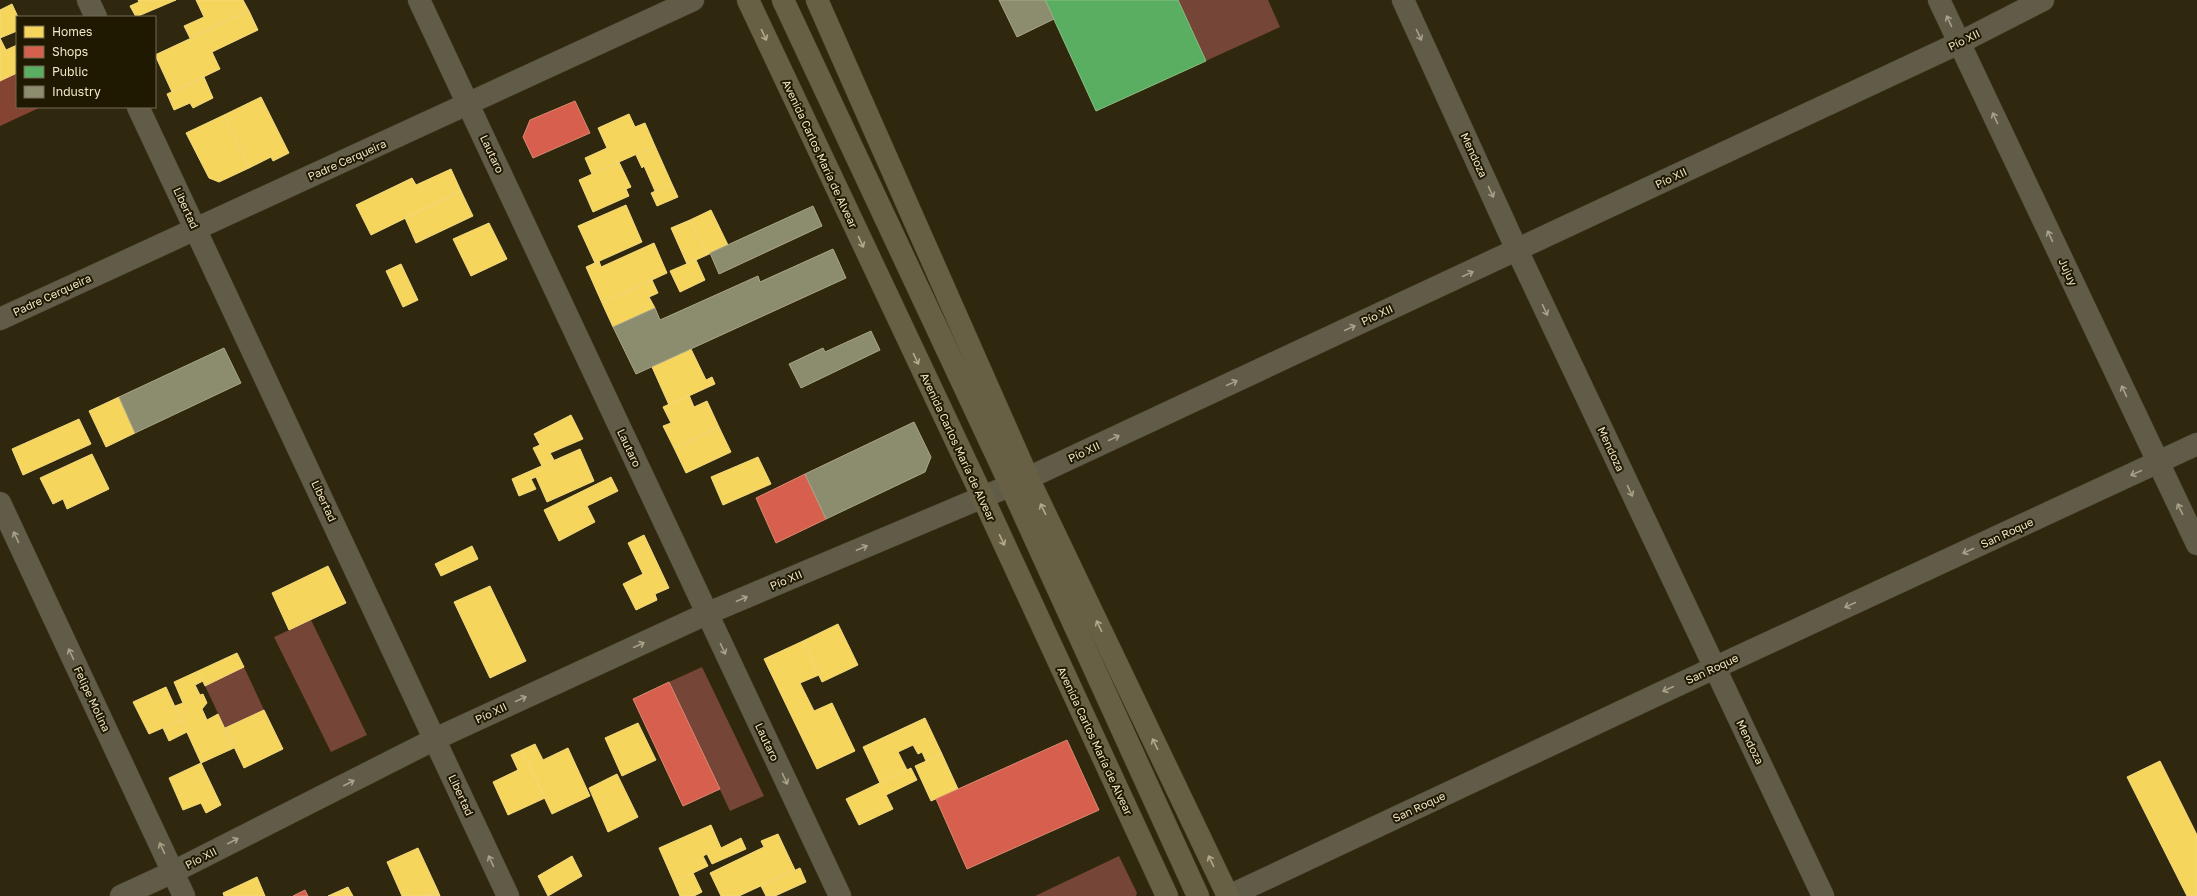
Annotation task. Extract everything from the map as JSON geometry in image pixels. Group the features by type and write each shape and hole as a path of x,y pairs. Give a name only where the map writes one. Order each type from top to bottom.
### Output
{"main road":[{"name":"Avenida Carlos María de Alvear","path":"748,0 983,498 1167,896"},
{"path":"783,0 1019,481 1229,896"},
{"path":"817,0 1019,481 1198,896"}],"street":[{"path":"88,0 96,16"},
{"name":"Lautaro","path":"419,0 469,104 706,614 840,896"},
{"name":"Padre Cerqueira","path":"0,319 693,0"},
{"name":"Mendoza","path":"1403,0 1517,250 1823,896"},
{"name":"Jujuy","path":"1939,0 2197,544"},
{"name":"Pío XII","path":"120,896 173,872 435,739 706,614 983,498 1959,43 2043,0"},
{"name":"Libertad","path":"138,108 508,896"},
{"name":"San Roque","path":"1229,896 1714,668 2197,444"},
{"name":"Felipe Molina","path":"0,503 184,896"}],"shaded area":[{"path":"1045,0 1268,0 1280,27 1096,111"},
{"path":"16,73 16,108 39,108 0,126 0,81"},
{"path":"311,620 367,735 331,752 274,637"},
{"path":"244,667 264,710 225,728 205,686"},
{"path":"702,667 764,796 730,811 669,682"},
{"path":"1119,856 1137,893 1136,896 1035,896"}],"building: Homes":[{"path":"138,0 176,0 135,16 130,6 139,2"},
{"path":"196,0 243,0 249,11 190,38 184,26 204,17"},
{"path":"12,4 18,16 16,16 16,31 0,38 0,10"},
{"path":"249,11 258,30 212,52 220,69 172,92 156,55"},
{"path":"0,38 6,50 16,45 16,73 0,81"},
{"path":"204,77 213,98 193,108 190,103 174,110 167,94"},
{"path":"261,97 289,153 273,161 271,157 249,168 224,115"},
{"path":"629,114 635,127 645,123 655,146 592,174 585,158 607,148 598,128"},
{"path":"224,115 249,168 219,182 209,178 186,133"},
{"path":"655,146 672,184 655,191 644,166 642,168 636,155"},
{"path":"619,162 631,187 626,189 629,196 593,212 579,180"},
{"path":"451,169 461,191 371,235 356,205 412,178 416,185"},
{"path":"672,184 678,197 657,206 651,193"},
{"path":"461,191 473,216 416,243 405,218"},
{"path":"626,205 642,242 595,263 578,226"},
{"path":"711,210 728,245 707,255 690,220"},
{"path":"690,220 707,255 687,264 671,228"},
{"path":"489,223 507,259 471,276 453,239"},
{"path":"654,243 667,273 602,303 586,267 599,261 601,267"},
{"path":"696,260 705,280 680,292 670,271"},
{"path":"401,264 418,300 403,307 386,271"},
{"path":"652,280 658,293 649,297 655,308 613,327 602,303"},
{"path":"691,349 706,380 712,377 715,384 669,405 652,367"},
{"path":"689,395 694,407 707,401 719,427 674,448 663,426 671,423 663,407"},
{"path":"119,397 135,433 106,447 89,411"},
{"path":"571,415 583,439 550,453 554,460 542,466 533,448 540,445 534,434"},
{"path":"79,419 91,444 23,475 12,449"},
{"path":"719,427 731,452 686,473 674,448"},
{"path":"580,449 594,481 547,502 536,477 531,479 536,489 519,496 512,479"},
{"path":"92,454 109,489 67,509 63,499 53,504 40,478"},
{"path":"758,457 771,484 723,505 711,477"},
{"path":"611,477 618,491 587,506 595,522 559,541 544,510"},
{"path":"644,535 669,588 655,594 657,600 636,610 623,584 643,574 628,543"},
{"path":"472,546 478,559 441,576 435,564"},
{"path":"328,566 346,603 289,630 272,593"},
{"path":"490,586 526,661 490,678 454,602"},
{"path":"838,624 858,665 822,682 803,641"},
{"path":"803,641 819,675 800,683 814,711 832,703 855,751 817,769 764,659"},
{"path":"237,653 244,667 205,686 198,671"},
{"path":"198,671 203,681 195,685 200,695 203,694 207,703 202,709 207,720 218,714 234,748 201,763 175,706 183,703 174,682"},
{"path":"166,687 181,720 149,734 133,702"},
{"path":"264,710 283,749 244,768 225,728"},
{"path":"925,718 942,754 926,761 922,752 918,754 913,745 898,752 907,770 880,783 863,747"},
{"path":"181,720 187,732 169,741 163,728"},
{"path":"638,723 656,760 622,776 605,738"},
{"path":"535,744 543,760 568,748 590,796 552,814 522,750"},
{"path":"522,750 545,798 508,815 493,782 518,770 511,755"},
{"path":"942,754 958,789 931,801 915,766"},
{"path":"2160,761 2197,835 2197,896 2187,896 2127,777"},
{"path":"201,763 221,805 206,813 201,803 183,810 169,778"},
{"path":"911,768 917,780 886,795 893,809 859,825 846,799"},
{"path":"617,774 638,817 608,832 589,788"},
{"path":"711,825 721,848 741,838 746,849 712,864 707,854 703,856 708,866 674,882 659,848"},
{"path":"778,834 795,870 739,896 721,896 710,873 764,847 761,841"},
{"path":"418,848 438,891 427,896 402,896 387,862"},
{"path":"572,856 582,876 548,896 538,876"},
{"path":"800,868 806,882 775,896 766,896 761,886"},
{"path":"693,873 702,892 694,896 680,896 674,882"},
{"path":"257,877 265,896 224,896 223,893"},
{"path":"348,887 353,896 328,896"},
{"path":"438,891 440,896 427,896"}],"building: Shops":[{"path":"575,101 590,133 533,158 523,137 530,120"},
{"path":"805,474 826,519 776,543 756,498"},
{"path":"669,682 720,789 683,806 633,699"},
{"path":"1067,740 1099,810 967,869 936,799"},
{"path":"305,890 308,896 293,896"}],"building: Public":[{"path":"1045,0 1178,0 1206,61 1096,111"}],"building: Industry":[{"path":"999,0 1045,0 1054,19 1017,37"},
{"path":"813,206 822,226 719,274 710,253"},
{"path":"833,249 846,278 636,374 613,327 655,308 660,320 758,276 760,282"},
{"path":"871,331 880,350 801,388 789,364 823,348 825,352"},
{"path":"224,348 241,383 135,433 119,397"},
{"path":"914,422 931,457 925,472 826,519 805,474"}]}
